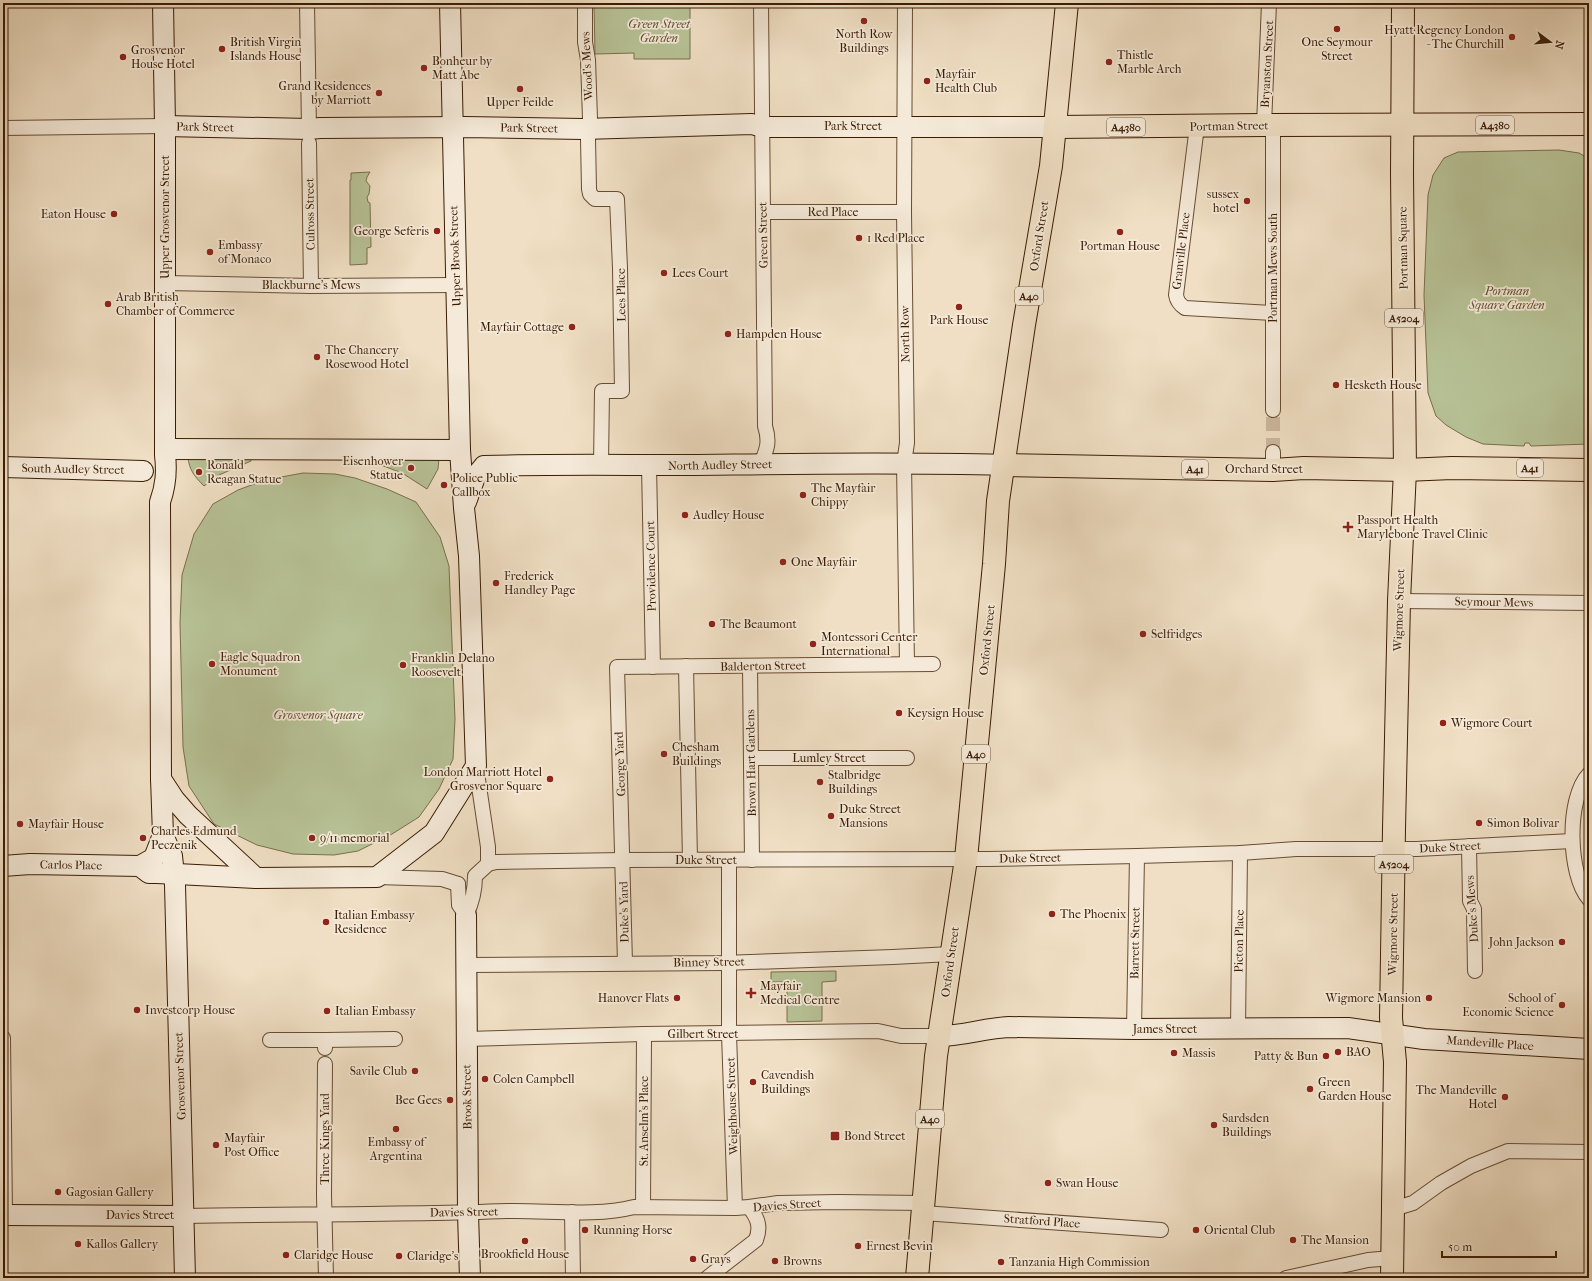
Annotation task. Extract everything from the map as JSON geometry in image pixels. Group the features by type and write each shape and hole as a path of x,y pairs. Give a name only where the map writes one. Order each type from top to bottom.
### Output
{"main road":[{"name":"Oxford Street","path":"917,1278 931,1103 939,1036 966,859 994,564 998,501 1024,325 1051,166 1067,3"},
{"name":"A5204","path":"1402,125 1403,3"},
{"name":"A4380","path":"1402,125 1589,124"},
{"name":"Portman Street","path":"1055,127 1402,125"},
{"name":"Portman Square","path":"1402,125 1405,470"},
{"name":"Orchard Street","path":"1003,465 1273,461 1304,468 1405,470"},
{"name":"A41","path":"1405,470 1441,468 1589,470"},
{"name":"Wigmore Street","path":"1392,1268 1395,1062 1392,1034 1394,849 1399,601 1405,470"}],"street":[{"name":"Upper Grosvenor Street","path":"163,3 166,458"},
{"name":"Culross Street","path":"307,3 311,286"},
{"name":"Upper Brook Street","path":"450,3 460,450 464,508"},
{"name":"Wood's Mews","path":"585,3 585,42 588,60 590,129"},
{"name":"Green Street","path":"760,464 768,449 768,435 765,426 761,3"},
{"name":"North Row","path":"905,3 904,212 906,443 904,463 907,664"},
{"name":"Bryanston Street","path":"1268,125 1269,3"},
{"name":"Park Street","path":"3,128 165,126 309,136 320,128 452,127 590,129 752,124 762,127 1055,127"},
{"name":"Portman Mews South","path":"1268,125 1273,313 1273,410"},
{"name":"Granville Place","path":"1197,126 1176,294 1177,300 1186,308 1273,313"},
{"name":"Lees Place","path":"590,129 588,140 589,190 590,194 595,199 617,199 620,268 622,391 602,391 602,465"},
{"name":"Red Place","path":"763,212 904,212"},
{"name":"Blackburne's Mews","path":"165,283 311,286 456,285"},
{"path":"160,502 151,483 143,471 166,458 460,450"},
{"path":"166,458 166,488 160,502 161,778 163,835 172,856 174,874 256,878 442,879 458,884 468,877 476,876 488,864 488,847 476,766 469,556 464,508"},
{"name":"North Audley Street","path":"464,508 475,477 484,466 545,464 649,465 904,463 1003,465"},
{"name":"Providence Court","path":"649,465 653,667"},
{"name":"South Audley Street","path":"3,467 143,471"},
{"name":"Seymour Mews","path":"1399,601 1589,603"},
{"name":"Balderton Street","path":"617,667 934,664"},
{"path":"686,666 690,860"},
{"name":"Brown Hart Gardens","path":"750,666 752,860"},
{"name":"George Yard","path":"617,667 623,860"},
{"name":"Lumley Street","path":"751,758 907,758"},
{"path":"377,878 434,833 476,766"},
{"path":"1589,774 1579,794 1574,812 1572,841 1577,875 1583,892 1589,899"},
{"path":"161,778 174,799 188,815 256,878"},
{"path":"140,866 154,858 163,835"},
{"name":"Duke Street","path":"488,864 502,862 623,860 966,859 1137,856 1240,853 1296,849 1394,849 1572,841"},
{"name":"Duke's Mews","path":"1469,846 1470,901 1474,909 1475,971"},
{"name":"Picton Place","path":"1238,1029 1240,853"},
{"name":"Barrett Street","path":"1134,1029 1131,953 1137,856"},
{"name":"Duke's Yard","path":"623,860 625,963"},
{"name":"Weighhouse Street","path":"729,860 729,1034 735,1208"},
{"name":"Carlos Place","path":"3,866 30,864 140,866 149,873 174,874"},
{"name":"Grosvenor Street","path":"174,874 185,1278"},
{"name":"Brook Street","path":"470,1278 468,1213 466,915 471,905 476,876"},
{"name":"Brook Street","path":"458,884 459,905 466,915"},
{"name":"Binney Street","path":"466,965 729,962 951,954"},
{"name":"James Street","path":"939,1036 957,1036 992,1028 1009,1027 1134,1029 1348,1028 1392,1034"},
{"name":"Gilbert Street","path":"467,1039 644,1034 878,1032 901,1036 939,1036"},
{"name":"St. Anselm's Place","path":"643,1207 644,1034"},
{"name":"Mandeville Place","path":"1392,1034 1424,1039 1589,1050"},
{"path":"3,1038 4,1215"},
{"path":"270,1040 325,1044 395,1039"},
{"name":"Three Kings Yard","path":"325,1064 324,1213 326,1278"},
{"path":"1393,1210 1413,1204 1441,1183 1490,1158 1508,1151 1589,1152"},
{"name":"Davies Street","path":"4,1215 184,1216 324,1213 468,1213 508,1211 572,1212 621,1210 634,1207 735,1208 786,1202 923,1208"},
{"path":"707,1278 756,1240 760,1231 758,1222 749,1207"},
{"name":"Stratford Place","path":"923,1208 1160,1230"},
{"path":"572,1212 573,1278"},
{"path":"1286,1278 1368,1260 1392,1268"}],"green space":[{"name":"Green Street Garden","path":"594,3 690,3 690,59 634,59 634,53 595,54"},
{"name":"Portman Square Garden","path":"1559,150 1579,153 1589,159 1589,444 1531,446 1529,443 1525,443 1524,446 1483,444 1466,437 1446,425 1436,416 1428,393 1424,295 1428,195 1433,175 1444,158 1458,152"},
{"path":"370,172 366,181 370,186 367,197 368,202 370,203 371,247 367,248 367,264 350,265 351,173"},
{"path":"188,457 251,457 251,461 219,475 204,486 193,473"},
{"path":"372,457 439,458 438,469 427,489 402,473 373,462"},
{"name":"Grosvenor Square","path":"303,473 335,474 355,478 387,489 416,502 440,537 449,566 455,719 453,759 439,789 419,817 392,834 358,851 334,855 293,854 257,845 214,824 189,786 183,747 180,623 182,575 194,534 213,504 238,490 265,480"},
{"path":"836,971 836,981 822,982 822,1021 787,1022 787,982 771,982 771,972"}],"tunnel":[{"path":"1273,410 1273,452"}],"place":[{"name":"North Row Buildings","path":"864,21"},
{"name":"One Seymour Street","path":"1337,29"},
{"name":"Hyatt Regency London - The Churchill","path":"1512,37"},
{"name":"British Virgin Islands House","path":"222,49"},
{"name":"Grosvenor House Hotel","path":"123,57"},
{"name":"Thistle Marble Arch","path":"1109,62"},
{"name":"Bonheur by Matt Abe","path":"424,68"},
{"name":"Mayfair Health Club","path":"927,81"},
{"name":"Upper Feilde","path":"520,89"},
{"name":"Grand Residences by Marriott","path":"379,93"},
{"name":"sussex hotel","path":"1247,201"},
{"name":"Eaton House","path":"114,214"},
{"name":"George Seferis","path":"437,231"},
{"name":"Portman House","path":"1120,232"},
{"name":"1 Red Place","path":"859,238"},
{"name":"Embassy of Monaco","path":"210,252"},
{"name":"Lees Court","path":"664,273"},
{"name":"Arab British Chamber of Commerce","path":"108,304"},
{"name":"Park House","path":"959,307"},
{"name":"Mayfair Cottage","path":"572,327"},
{"name":"Hampden House","path":"728,334"},
{"name":"The Chancery Rosewood Hotel","path":"317,357"},
{"name":"Hesketh House","path":"1336,385"},
{"name":"Eisenhower Statue","path":"411,468"},
{"name":"Ronald Reagan Statue","path":"199,472"},
{"name":"Police Public Callbox","path":"444,485"},
{"name":"The Mayfair Chippy","path":"803,495"},
{"name":"Audley House","path":"685,515"},
{"name":"Passport Health Marylebone Travel Clinic","path":"1348,527"},
{"name":"One Mayfair","path":"783,562"},
{"name":"Frederick Handley Page","path":"496,583"},
{"name":"The Beaumont","path":"712,624"},
{"name":"Selfridges","path":"1143,634"},
{"name":"Montessori Center International","path":"813,644"},
{"name":"Eagle Squadron Monument","path":"212,664"},
{"name":"Franklin Delano Roosevelt","path":"403,665"},
{"name":"Keysign House","path":"899,713"},
{"name":"Wigmore Court","path":"1443,723"},
{"name":"Chesham Buildings","path":"664,754"},
{"name":"London Marriott Hotel Grosvenor Square","path":"550,779"},
{"name":"Stalbridge Buildings","path":"820,782"},
{"name":"Duke Street Mansions","path":"831,816"},
{"name":"Simon Bolivar","path":"1479,823"},
{"name":"Mayfair House","path":"20,824"},
{"name":"Charles Edmund Peczenik","path":"143,838"},
{"name":"9/11 memorial","path":"312,838"},
{"name":"The Phoenix","path":"1052,914"},
{"name":"Italian Embassy Residence","path":"326,922"},
{"name":"John Jackson","path":"1562,942"},
{"name":"Mayfair Medical Centre","path":"751,993"},
{"name":"Hanover Flats","path":"677,998"},
{"name":"Wigmore Mansion","path":"1429,998"},
{"name":"School of Economic Science","path":"1562,1005"},
{"name":"Investcorp House","path":"137,1010"},
{"name":"Italian Embassy","path":"327,1011"},
{"name":"BAO","path":"1338,1052"},
{"name":"Massis","path":"1174,1053"},
{"name":"Patty & Bun","path":"1326,1056"},
{"name":"Savile Club","path":"415,1071"},
{"name":"Colen Campbell","path":"485,1079"},
{"name":"Cavendish Buildings","path":"753,1082"},
{"name":"Green Garden House","path":"1310,1089"},
{"name":"The Mandeville Hotel","path":"1505,1097"},
{"name":"Bee Gees","path":"450,1100"},
{"name":"Sardsden Buildings","path":"1214,1125"},
{"name":"Embassy of Argentina","path":"396,1129"},
{"name":"Bond Street","path":"835,1136"},
{"name":"Mayfair Post Office","path":"216,1145"},
{"name":"Swan House","path":"1048,1183"},
{"name":"Gagosian Gallery","path":"58,1192"},
{"name":"Running Horse","path":"585,1230"},
{"name":"Oriental Club","path":"1196,1230"},
{"name":"The Mansion","path":"1293,1240"},
{"name":"Brookfield House","path":"525,1241"},
{"name":"Kallos Gallery","path":"78,1244"},
{"name":"Ernest Bevin","path":"858,1246"},
{"name":"Claridge House","path":"286,1255"},
{"name":"Claridge's","path":"399,1256"},
{"name":"Grays","path":"693,1259"},
{"name":"Browns","path":"775,1261"},
{"name":"Tanzania High Commission","path":"1001,1262"}]}
